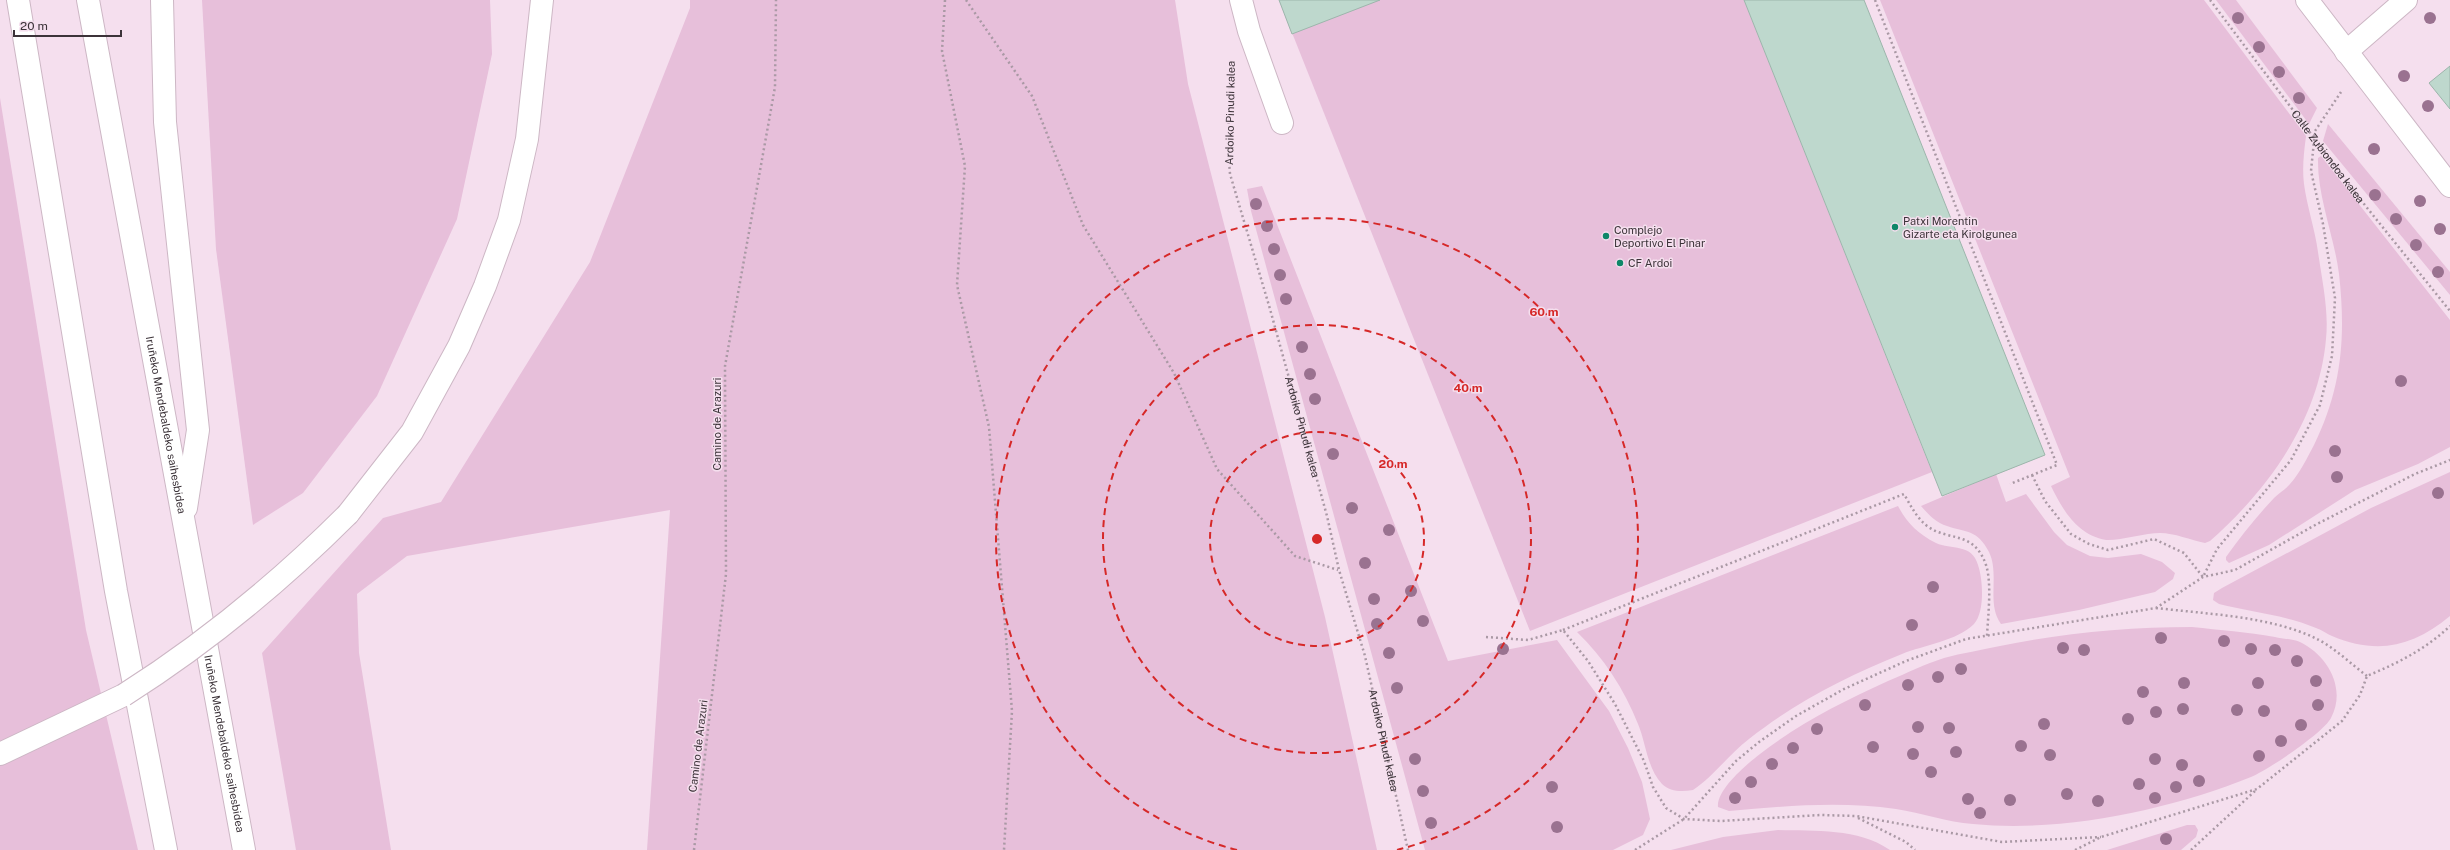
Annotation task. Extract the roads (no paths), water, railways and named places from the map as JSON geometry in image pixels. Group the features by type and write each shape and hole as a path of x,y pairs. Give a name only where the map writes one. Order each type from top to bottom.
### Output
{"main road":[{"path":"18,0 116,591 166,850"},
{"name":"Iruñeko Mendebaldeko saihesbidea","path":"88,0 244,850"},
{"path":"162,0 165,122 198,430 184,525"},
{"path":"1240,0 1249,31 1282,123"},
{"path":"2307,0 2450,186"},
{"path":"2346,52 2406,0"},
{"path":"0,754 124,695 175,663 239,615 303,560 348,514 412,432 459,346 485,286 509,220 527,139 540,5"}],"place":[{"name":"Patxi Morentin Gizarte eta Kirolgunea","path":"1895,227"},
{"name":"Complejo Deportivo El Pinar","path":"1606,236"},
{"name":"CF Ardoi","path":"1620,263"}]}
